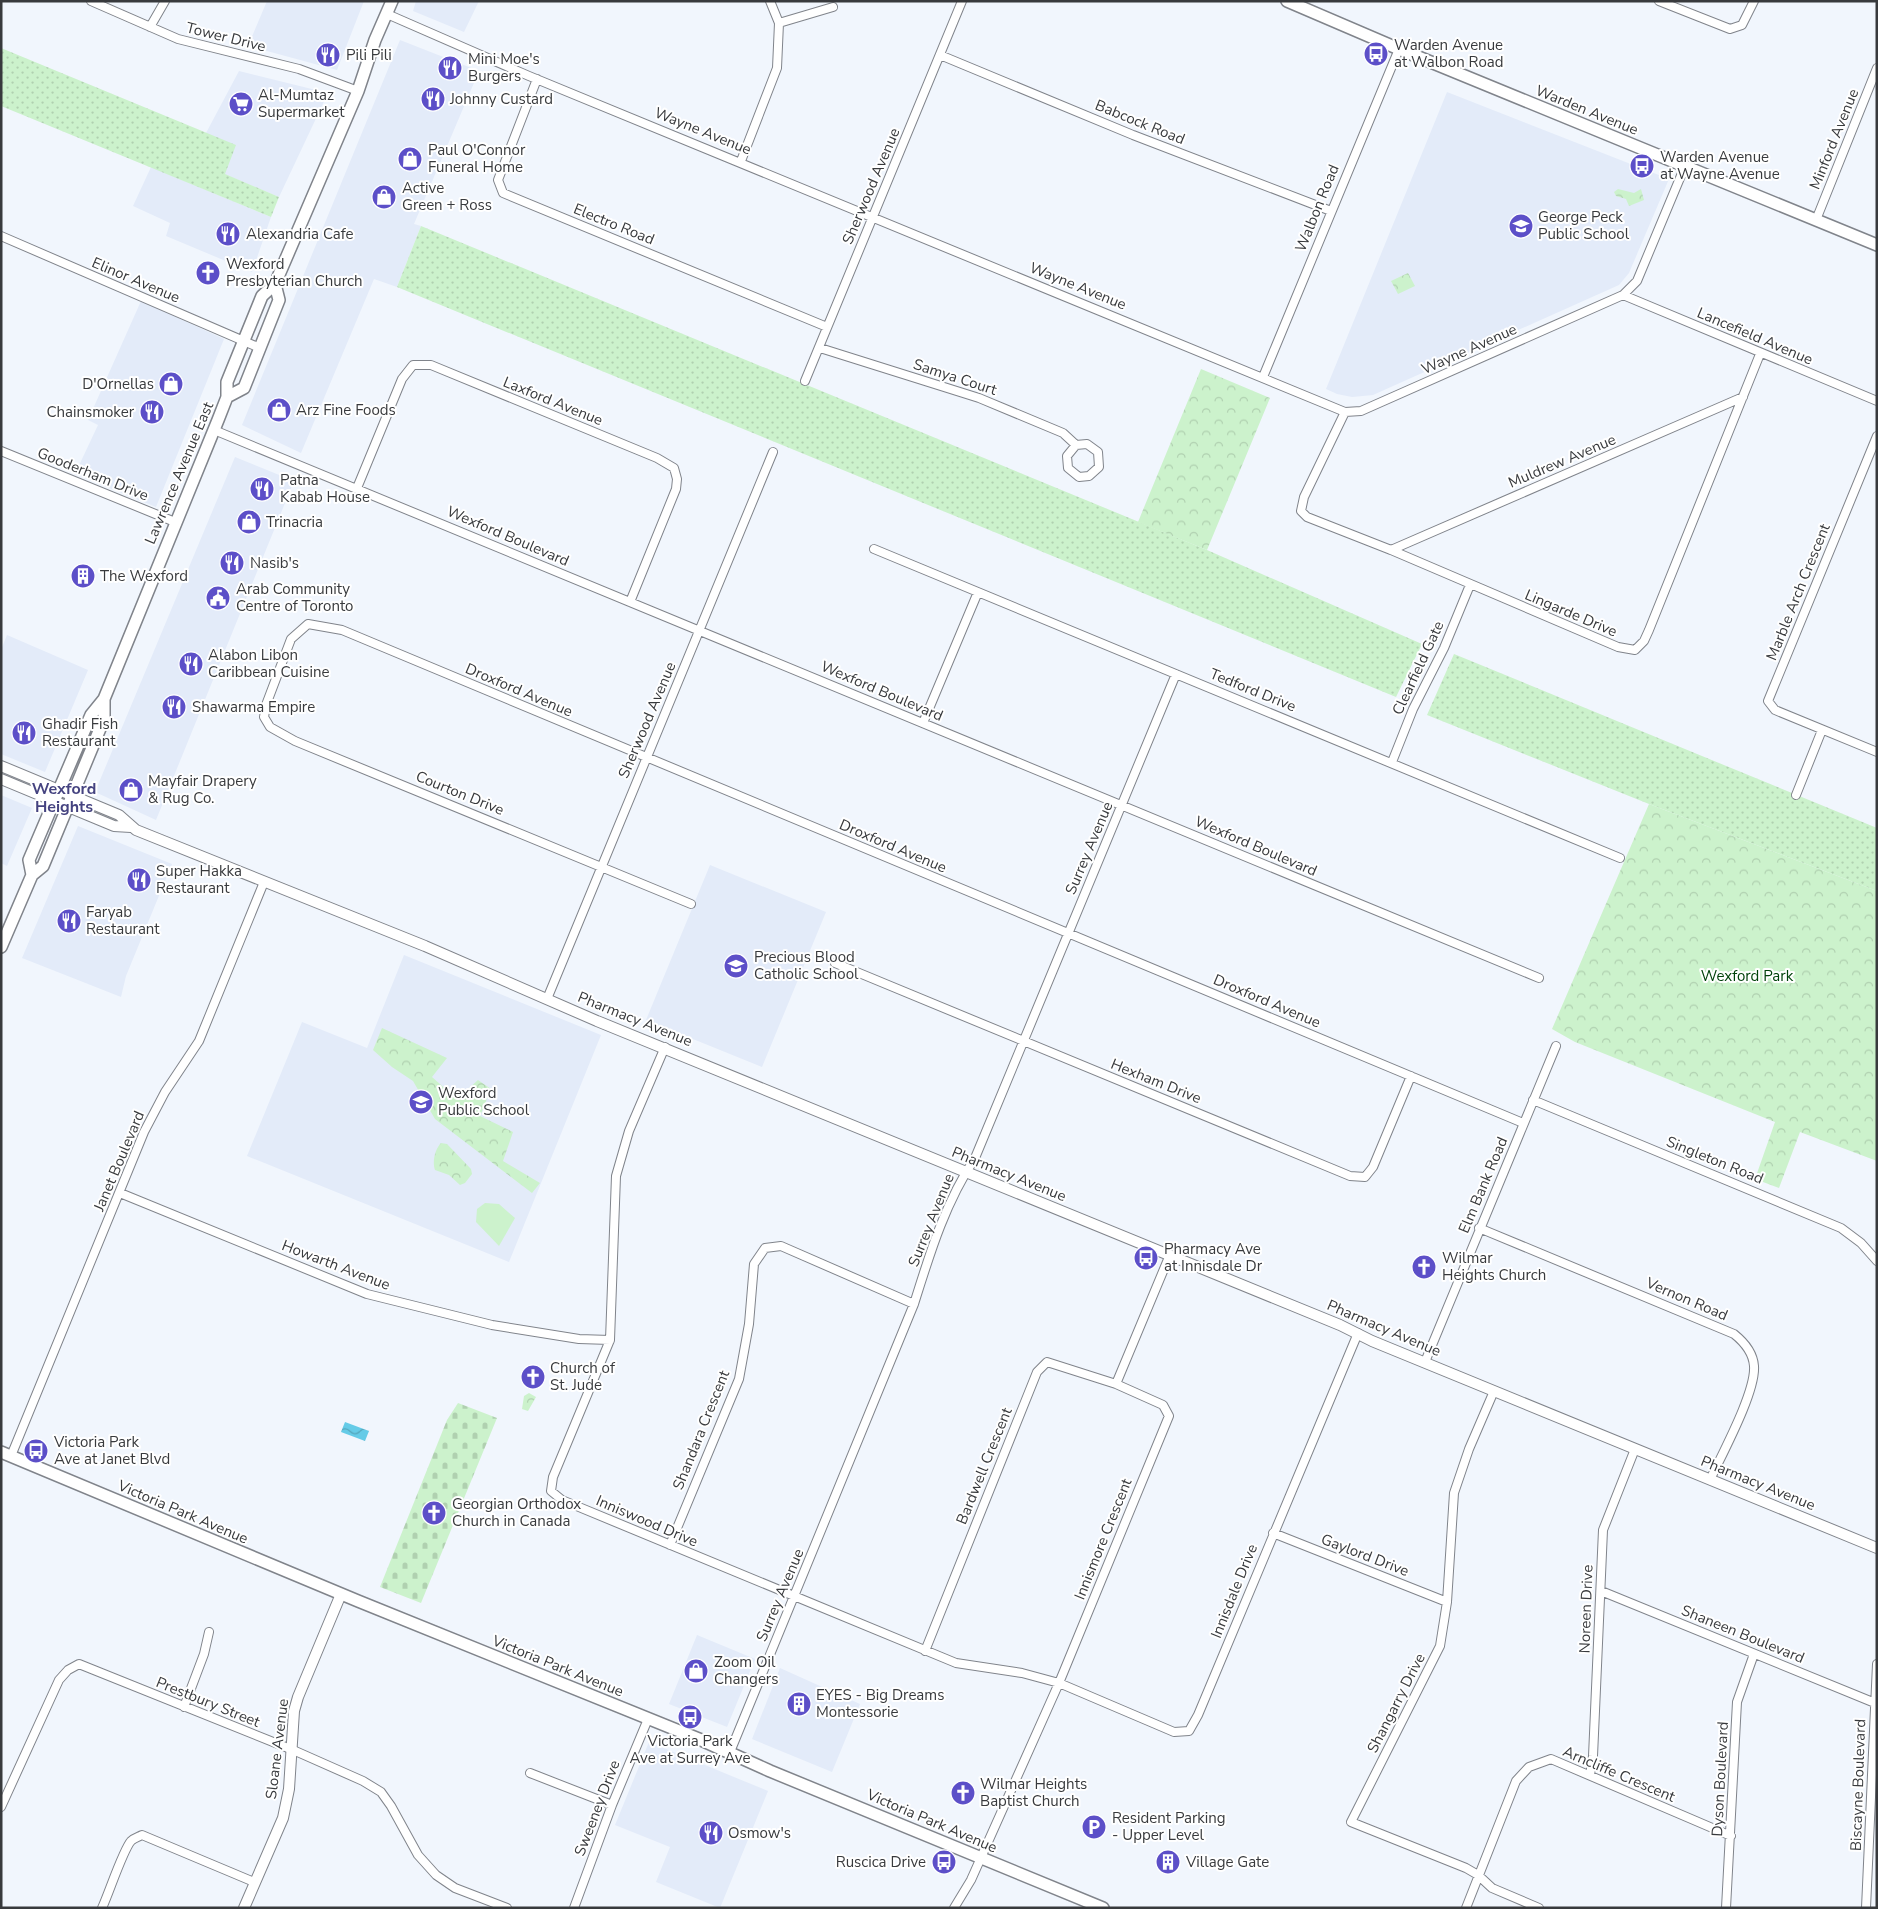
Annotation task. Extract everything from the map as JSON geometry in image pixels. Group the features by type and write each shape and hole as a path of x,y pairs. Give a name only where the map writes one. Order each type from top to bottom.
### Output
{"main road":[{"name":"Lawrence Avenue East","path":"32,875 29,860 90,715 104,699 227,397 227,382 262,296 276,284 358,91 392,1"},
{"name":"Warden Avenue","path":"1287,1 1399,49 1877,245"},
{"name":"Lawrence Avenue East","path":"227,397 244,388 279,300 276,284"},
{"name":"Lawrence Avenue East","path":"1,947 32,875 43,866 73,795 104,719 104,699"},
{"name":"Victoria Park Avenue","path":"6,1454 341,1594 730,1752 1103,1908"}],"street":[{"name":"Tower Drive","path":"91,1 178,39 299,70 358,91"},
{"path":"150,26 164,1"},
{"path":"741,162 778,68 779,23 770,1"},
{"name":"Sherwood Avenue","path":"806,381 962,1"},
{"path":"1660,1 1730,29 1742,25 1754,1"},
{"path":"779,23 833,7"},
{"name":"Wayne Avenue","path":"387,14 537,79 1346,412 1362,411 1623,295 1637,281 1685,166"},
{"name":"Walbon Road","path":"1263,377 1399,49"},
{"name":"Babcock Road","path":"940,55 1133,135 1331,210"},
{"name":"Minford Avenue","path":"1816,220 1877,68"},
{"name":"Electro Road","path":"537,79 498,180 503,193 827,327"},
{"name":"Elinor Avenue","path":"1,236 260,348"},
{"name":"Lancefield Avenue","path":"1623,295 1760,354 1877,401"},
{"name":"Samya Court","path":"820,348 978,398 1063,433 1076,445 1087,444 1098,452 1099,467 1089,476 1080,477 1068,468 1067,456 1076,445"},
{"name":"Lingarde Drive","path":"1346,412 1304,497 1301,511 1307,518 1391,550 1618,647 1635,650 1644,641 1649,630 1760,354"},
{"name":"Laxford Avenue","path":"357,488 402,379 413,365 431,365 657,458 674,468 677,479 676,489 630,602"},
{"name":"Muldrew Avenue","path":"1391,550 1743,397"},
{"name":"Wexford Boulevard","path":"214,430 1538,978"},
{"name":"Marble Arch Crescent","path":"1877,436 1768,701 1775,710 1877,752"},
{"name":"Gooderham Drive","path":"1,451 175,522"},
{"name":"Sherwood Avenue","path":"547,999 773,452"},
{"name":"Tedford Drive","path":"874,549 1620,858"},
{"name":"Clearfield Gate","path":"1392,762 1413,709 1444,648 1470,585"},
{"path":"923,723 978,592"},
{"name":"Droxford Avenue","path":"277,676 291,639 308,624 342,630 1523,1123"},
{"name":"Surrey Avenue","path":"730,1752 914,1304 933,1244 954,1190 975,1158 1176,674"},
{"name":"Courton Drive","path":"277,676 264,717 270,727 295,741 691,904"},
{"path":"1796,795 1822,730"},
{"name":"Pharmacy Avenue","path":"1,766 118,815 131,827"},
{"name":"Pharmacy Avenue","path":"1,778 114,826 131,827 425,946 547,999 1877,1548"},
{"name":"Janet Boulevard","path":"6,1454 120,1193 144,1132 165,1092 199,1041 264,882"},
{"name":"Hexham Drive","path":"834,963 1350,1176 1365,1177 1373,1167 1411,1076"},
{"name":"Elm Bank Road","path":"1425,1362 1556,1046"},
{"name":"Inniswood Drive","path":"665,1047 629,1130 616,1176 610,1340 553,1477 551,1492 562,1500 956,1663 1022,1673 1059,1683"},
{"name":"Singleton Road","path":"1533,1100 1841,1228 1861,1242 1877,1261"},
{"name":"Howarth Avenue","path":"120,1193 367,1294 492,1326 579,1338 610,1340"},
{"name":"Vernon Road","path":"1480,1228 1734,1334 1746,1344 1754,1365 1751,1388 1710,1480"},
{"name":"Shandara Crescent","path":"670,1545 738,1379 749,1324 754,1264 765,1248 781,1246 914,1304"},
{"path":"1116,1384 1169,1256"},
{"name":"Innisdale Drive","path":"1059,1683 1174,1732 1189,1731 1198,1715 1358,1333"},
{"name":"Bardwell Crescent","path":"925,1650 1037,1372 1047,1362 1116,1384"},
{"name":"Innismore Crescent","path":"981,1858 1059,1683 1168,1416 1163,1405 1116,1384"},
{"name":"Shangarry Drive","path":"1494,1391 1469,1449 1454,1493 1447,1602 1440,1646 1351,1822 1478,1875 1492,1888 1540,1908"},
{"name":"Noreen Drive","path":"1590,1775 1603,1530 1635,1449"},
{"name":"Gaylord Drive","path":"1273,1533 1447,1602"},
{"name":"Shaneen Boulevard","path":"1601,1591 1875,1703"},
{"name":"Sloane Avenue","path":"244,1908 282,1818 293,1750 292,1731 298,1697 341,1594"},
{"path":"184,1707 204,1654 209,1632"},
{"name":"Dyson Boulevard","path":"1726,1908 1737,1702 1754,1654"},
{"name":"Prestbury Street","path":"1,1807 59,1680 68,1670 79,1664 293,1750 363,1781 382,1792 392,1806 418,1855 436,1875 455,1888 507,1908"},
{"name":"Biscayne Boulevard","path":"1866,1908 1877,1664"},
{"name":"Sweeney Drive","path":"574,1908 612,1805 648,1720"},
{"name":"Arncliffe Crescent","path":"1466,1908 1516,1781 1529,1767 1552,1759 1731,1836"},
{"path":"530,1773 612,1805"},
{"path":"102,1908 120,1867 124,1851 132,1839 142,1835 254,1882"},
{"path":"954,1908 962,1899 981,1858"}],"shaded area":[{"path":"267,1 364,1 337,70 248,46"},
{"path":"416,1 479,1 464,32 413,11"},
{"path":"400,40 479,71 414,224 421,226 397,287 374,279 301,453 242,425"},
{"path":"239,71 328,93 279,197 224,174 206,133"},
{"name":"George Peck Public School","path":"1447,92 1669,179 1629,273 1619,285 1373,395 1352,397 1337,394 1326,389"},
{"path":"151,167 271,217 252,272 166,236 170,223 133,206"},
{"path":"141,301 224,339 156,507 75,474 98,425 88,420"},
{"path":"235,457 294,481 156,820 95,792"},
{"path":"7,635 88,670 45,772 1,754 1,650"},
{"path":"1,795 32,808 7,866 1,863"},
{"path":"78,826 172,864 126,976 121,997 22,958"},
{"name":"Precious Blood Catholic School","path":"710,865 826,912 762,1067 646,1020"},
{"name":"Wexford Public School","path":"404,955 601,1035 509,1262 247,1156 302,1022 367,1048"},
{"path":"697,1635 755,1659 727,1727 669,1704"},
{"path":"780,1668 860,1704 832,1772 752,1739"},
{"path":"649,1742 768,1791 720,1908 656,1882 670,1847 615,1825"}],"green space":[{"path":"1,48 236,145 225,174 279,197 271,217 1,106"},
{"path":"1618,189 1634,193 1641,189 1644,200 1629,206 1626,199 1616,196 1614,192"},
{"path":"421,226 1207,550 1422,644 1396,697 397,287"},
{"path":"1408,273 1415,286 1398,294 1391,281"},
{"path":"1201,369 1270,398 1207,550 1138,522"},
{"path":"1454,654 1877,828 1877,891 1649,804 1427,715"},
{"name":"Wexford Park","path":"1649,804 1877,891 1877,1161 1800,1132 1779,1188 1755,1179 1775,1122 1575,1042 1552,1029"},
{"path":"382,1028 447,1058 432,1077 457,1099 478,1080 491,1089 480,1116 513,1132 503,1161 540,1183 532,1193 435,1119 413,1081 392,1067 373,1050"},
{"path":"441,1143 447,1144 471,1169 472,1174 465,1183 460,1185 449,1175 435,1170 435,1156"},
{"path":"485,1203 499,1204 515,1218 499,1246 476,1222 477,1209"},
{"path":"529,1393 536,1397 528,1411 522,1409 524,1396"},
{"path":"458,1403 497,1418 421,1603 380,1587 447,1420"}],"water":[{"path":"345,1422 369,1431 365,1441 341,1432"}],"place":[{"name":"Warden Avenue at Walbon Road","path":"1376,54"},
{"name":"Pili Pili","path":"328,55"},
{"name":"Mini Moe's Burgers","path":"450,68"},
{"name":"Johnny Custard","path":"433,99"},
{"name":"Al-Mumtaz Supermarket","path":"241,104"},
{"name":"Paul O'Connor Funeral Home","path":"410,159"},
{"name":"Warden Avenue at Wayne Avenue","path":"1642,166"},
{"name":"Active Green + Ross","path":"384,197"},
{"name":"George Peck Public School","path":"1521,226"},
{"name":"Alexandria Cafe","path":"228,234"},
{"name":"Wexford Presbyterian Church","path":"208,273"},
{"name":"D'Ornellas","path":"171,384"},
{"name":"Arz Fine Foods","path":"279,410"},
{"name":"Chainsmoker","path":"152,412"},
{"name":"Patna Kabab House","path":"262,489"},
{"name":"Trinacria","path":"249,522"},
{"name":"Nasib's","path":"232,563"},
{"name":"The Wexford","path":"83,576"},
{"name":"Arab Community Centre of Toronto","path":"218,598"},
{"name":"Alabon Libon Caribbean Cuisine","path":"191,664"},
{"name":"Shawarma Empire","path":"174,707"},
{"name":"Ghadir Fish Restaurant","path":"24,733"},
{"name":"Mayfair Drapery & Rug Co.","path":"131,790"},
{"name":"Super Hakka Restaurant","path":"139,880"},
{"name":"Faryab Restaurant","path":"69,921"},
{"name":"Precious Blood Catholic School","path":"736,966"},
{"name":"Wexford Public School","path":"421,1102"},
{"name":"Pharmacy Ave at Innisdale Dr","path":"1146,1258"},
{"name":"Wilmar Heights Church","path":"1424,1267"},
{"name":"Church of St. Jude","path":"533,1377"},
{"name":"Victoria Park Ave at Janet Blvd","path":"36,1451"},
{"name":"Georgian Orthodox Church in Canada","path":"434,1513"},
{"name":"Zoom Oil Changers","path":"696,1671"},
{"name":"EYES - Big Dreams Montessorie","path":"799,1704"},
{"name":"Victoria Park Ave at Surrey Ave","path":"690,1717"},
{"name":"Wilmar Heights Baptist Church","path":"963,1793"},
{"name":"Resident Parking - Upper Level","path":"1094,1827"},
{"name":"Osmow's","path":"711,1833"},
{"name":"Ruscica Drive","path":"944,1862"},
{"name":"Village Gate","path":"1168,1862"}],"district":[{"name":"Wexford Heights","path":"64,797"}]}
